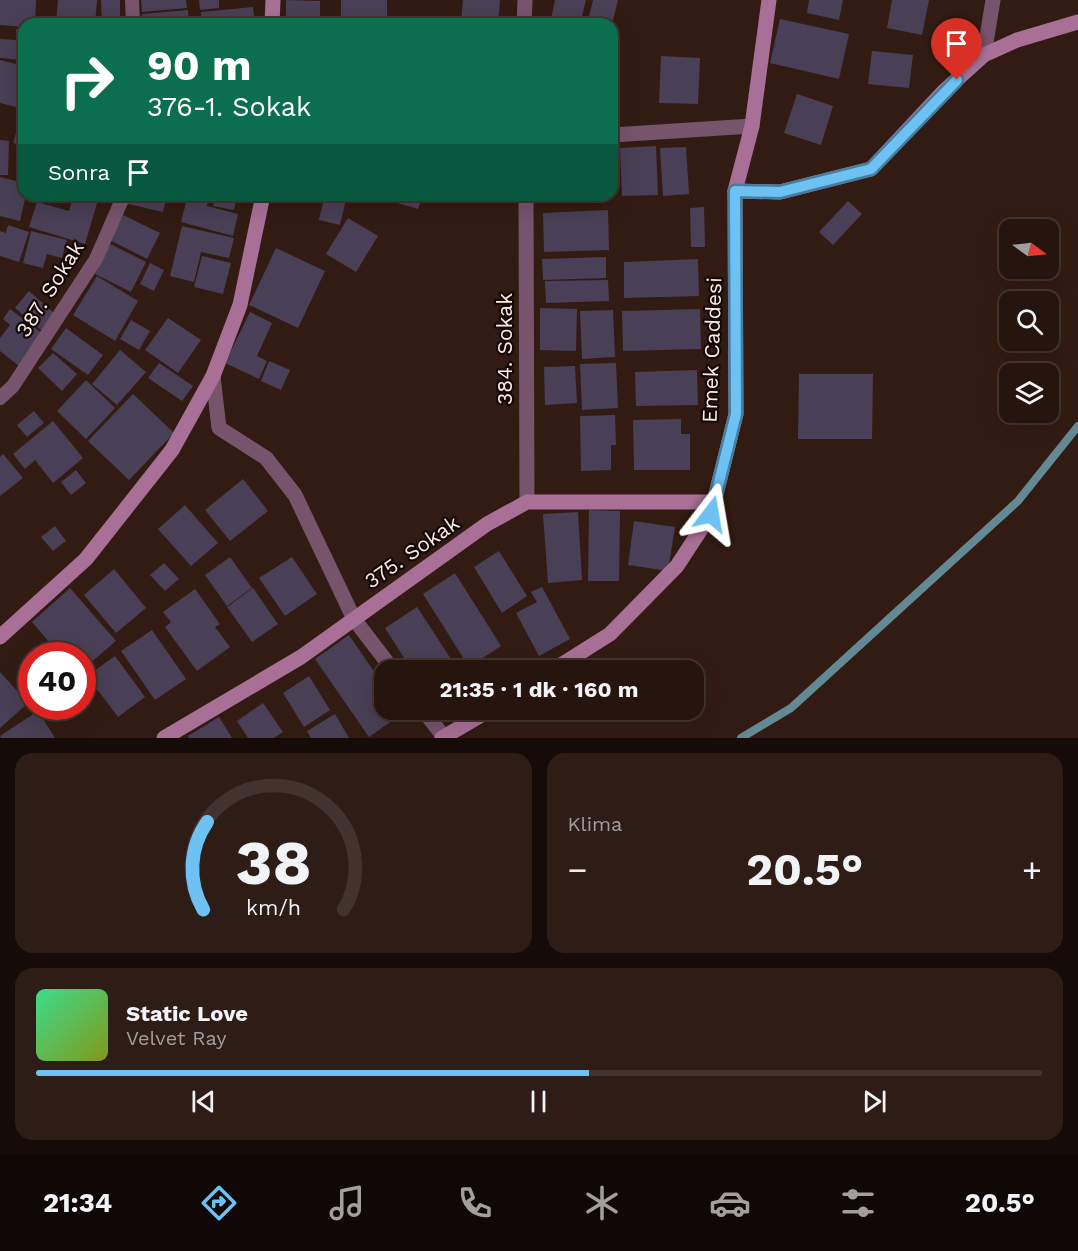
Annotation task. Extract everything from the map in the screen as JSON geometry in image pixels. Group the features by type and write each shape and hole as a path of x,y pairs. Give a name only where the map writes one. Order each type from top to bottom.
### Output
{"street":[{"path":"272,18 273,0"},
{"path":"524,18 525,0"},
{"name":"Emek Caddesi","path":"569,660 610,634 677,566 711,514 736,414 735,191 753,126 769,0"},
{"path":"984,54 993,0"},
{"path":"735,191 780,192 871,169 943,92 984,54 1017,40 1078,22"},
{"path":"618,135 753,126"},
{"path":"0,637 86,559 172,450 213,376 240,305 262,201"},
{"name":"384. Sokak","path":"526,201 527,502"},
{"path":"213,376 219,428 266,458 295,495 354,619 385,660"},
{"name":"375. Sokak","path":"164,738 301,657 487,525 527,502 714,502"},
{"path":"430,720 443,738 473,720"}],"lane":[{"path":"132,0 133,18"},
{"name":"387. Sokak","path":"0,398 13,386 96,259 121,201"}],"building":[{"path":"0,0 36,0 35,18 18,18 18,26 0,25"},
{"path":"58,0 97,0 96,18 56,18"},
{"path":"101,0 120,0 120,18 102,18"},
{"path":"141,0 186,0 187,8 142,12"},
{"path":"199,0 219,0 219,8 200,10"},
{"path":"286,0 320,1 320,18 286,18"},
{"path":"341,0 387,0 387,18 341,18"},
{"path":"463,0 500,0 498,18 461,18"},
{"path":"555,0 586,0 582,18 551,18"},
{"path":"593,0 618,0 614,18 588,18"},
{"path":"809,0 843,0 839,20 807,13"},
{"path":"892,0 929,0 922,35 887,28"},
{"path":"253,7 254,18 202,18 201,12"},
{"path":"188,10 189,18 142,18 142,14"},
{"path":"780,19 849,34 839,79 770,63"},
{"path":"16,29 18,29 18,60 0,58 0,39 16,40"},
{"path":"872,51 913,55 909,88 868,84"},
{"path":"661,56 700,58 698,104 659,103"},
{"path":"0,60 18,64 18,108 0,103"},
{"path":"797,94 833,106 821,145 784,133"},
{"path":"18,126 18,144 13,143"},
{"path":"0,140 9,141 8,175 0,175"},
{"path":"656,146 658,195 622,196 620,148"},
{"path":"686,147 689,194 663,196 660,148"},
{"path":"0,177 18,182 18,201 25,201 20,221 0,216"},
{"path":"72,201 98,201 85,244 29,227 37,202 69,211"},
{"path":"129,201 166,201 163,212 128,204"},
{"path":"186,201 208,201 207,206 238,214 233,236 181,222"},
{"path":"214,201 236,201 234,210 213,206"},
{"path":"324,201 346,201 340,225 319,220"},
{"path":"391,201 421,201 418,209"},
{"path":"848,201 862,214 833,245 819,232"},
{"path":"704,207 705,247 691,247 690,208"},
{"path":"608,210 609,250 544,252 543,213"},
{"path":"123,215 160,233 147,259 110,240"},
{"path":"348,218 378,236 356,272 326,254"},
{"path":"8,225 29,232 19,262 0,256 0,231 6,233"},
{"path":"182,226 234,238 229,258 201,252 194,282 170,276"},
{"path":"31,231 67,240 62,258 47,254 43,268 23,263"},
{"path":"110,244 146,262 131,292 95,274"},
{"path":"276,248 325,271 298,328 249,305"},
{"path":"202,256 231,263 223,294 194,287"},
{"path":"606,257 606,278 543,280 542,259"},
{"path":"698,259 699,296 624,298 624,262"},
{"path":"150,263 164,270 154,291 140,284"},
{"path":"97,276 138,301 115,341 73,315"},
{"path":"608,280 609,301 546,303 545,281"},
{"path":"29,291 55,314 41,330 15,308"},
{"path":"540,308 577,309 576,351 540,350"},
{"path":"10,309 43,334 19,366 0,351 0,338 10,325 3,319"},
{"path":"700,309 701,349 623,351 622,311"},
{"path":"613,310 615,357 582,359 580,311"},
{"path":"250,312 272,323 257,356 267,361 259,379 225,363"},
{"path":"168,318 201,340 178,373 145,350"},
{"path":"131,320 150,331 139,350 120,339"},
{"path":"66,328 103,355 88,375 51,349"},
{"path":"120,350 146,372 117,405 92,384"},
{"path":"53,353 77,374 62,391 38,368"},
{"path":"269,361 290,370 281,390 261,381"},
{"path":"159,363 193,386 182,401 148,378"},
{"path":"616,363 618,408 582,410 580,364"},
{"path":"575,366 577,403 545,405 544,367"},
{"path":"697,370 698,405 636,406 635,372"},
{"path":"799,374 873,374 872,439 798,439"},
{"path":"86,380 115,408 86,439 57,411"},
{"path":"133,394 174,433 129,480 88,441"},
{"path":"34,411 44,423 27,437 17,425"},
{"path":"615,415 616,445 611,445 611,470 581,471 580,416"},
{"path":"681,419 681,434 690,434 690,470 634,470 633,420"},
{"path":"53,421 83,458 53,483 35,460 25,469 13,454"},
{"path":"3,454 23,478 0,496 0,457"},
{"path":"76,470 86,483 71,495 61,482"},
{"path":"243,479 268,511 230,541 205,510"},
{"path":"185,505 218,543 191,566 158,529"},
{"path":"589,510 620,511 619,581 588,581"},
{"path":"578,512 582,580 548,583 543,514"},
{"path":"634,521 675,527 668,571 628,565"},
{"path":"55,526 66,541 53,551 41,537"},
{"path":"499,551 527,596 502,613 474,567"},
{"path":"230,557 252,588 227,606 205,575"},
{"path":"292,557 317,594 285,616 259,578"},
{"path":"164,563 179,579 165,591 150,575"},
{"path":"114,569 146,608 116,633 84,595"},
{"path":"455,573 501,646 480,660 465,660 423,594"},
{"path":"542,587 570,639 539,656 516,613 537,602 531,592"},
{"path":"70,588 116,641 96,658 96,642 49,642 32,622"},
{"path":"253,588 278,624 252,642 227,607"},
{"path":"195,589 220,624 215,627 230,647 197,671 165,627 171,622 163,612"},
{"path":"417,607 451,660 406,660 385,628"},
{"path":"152,630 186,679 155,700 121,651"},
{"path":"349,635 374,671 374,720 393,720 369,737 315,659"},
{"path":"115,656 145,697 118,717 96,688 96,670"},
{"path":"0,672 18,692 18,712 0,728"},
{"path":"309,676 330,710 304,727 283,693"},
{"path":"263,703 283,732 274,738 248,738 237,721"},
{"path":"335,714 349,738 311,738 307,731"},
{"path":"219,717 232,738 189,738 188,736"},
{"path":"24,720 44,720 55,738 1,738 0,736"}],"waterway":[{"path":"741,738 791,708 1018,501 1078,426"}],"route":[{"path":"711,514 736,414 735,191 780,192 871,169 957,80"}]}
